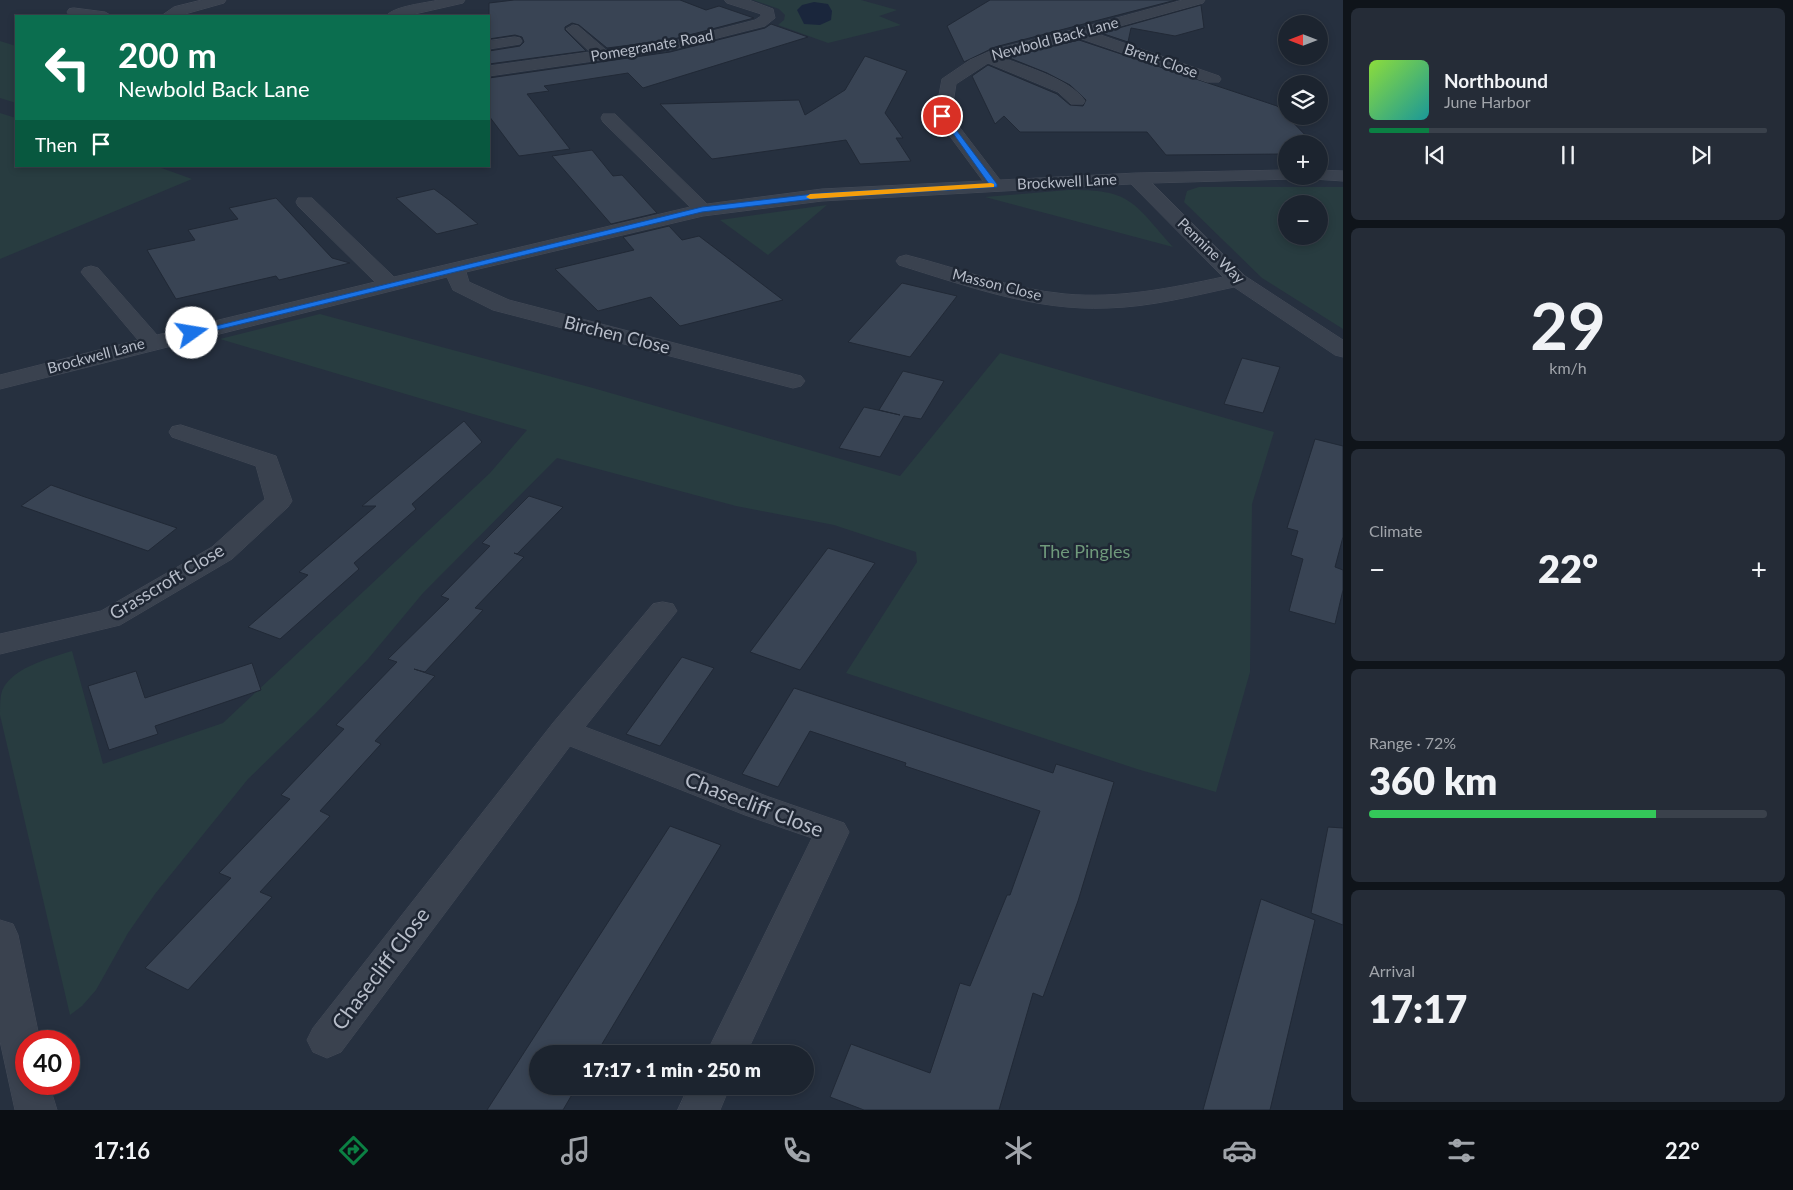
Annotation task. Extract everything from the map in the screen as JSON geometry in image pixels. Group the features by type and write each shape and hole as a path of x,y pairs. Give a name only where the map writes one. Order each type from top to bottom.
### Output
{"street":[{"path":"170,15 179,10 219,0"},
{"path":"396,15 458,0"},
{"name":"Pomegranate Road","path":"491,68 692,42 760,23 768,18 768,12 752,5 732,0"},
{"path":"1160,0 1177,5"},
{"name":"Newbold Back Lane","path":"995,186 942,116 948,82 975,63 1000,52 1080,33 1198,0"},
{"path":"74,12 97,15"},
{"path":"573,29 602,55"},
{"name":"Brent Close","path":"1080,33 1213,80"},
{"path":"490,44 516,41"},
{"path":"988,57 1064,90 1077,101"},
{"path":"609,118 702,210"},
{"name":"Brockwell Lane","path":"0,382 151,342 702,210 822,195 1136,178 1278,175"},
{"path":"1328,175 1343,176"},
{"name":"Pennine Way","path":"1136,178 1238,280 1343,350"},
{"path":"305,202 389,284"},
{"name":"Masson Close","path":"906,262 1024,295 1088,302 1149,299 1238,280"},
{"name":"Birchen Close","path":"454,269 460,286 501,305 793,381"},
{"path":"91,272 151,342"},
{"name":"Grasscroft Close","path":"0,644 110,618 222,553 279,501 266,461 182,432"},
{"name":"Chasecliff Close","path":"327,1040 564,731 663,611"},
{"name":"Chasecliff Close","path":"564,731 758,806 832,832 730,1045"},
{"path":"0,935 15,1040"},
{"path":"30,1095 36,1110"},
{"path":"699,1110 706,1095"}],"green space":[{"path":"753,0 861,0 897,10 879,16 901,25 828,43 778,25 784,20 785,15 779,9"},
{"path":"0,41 15,46 15,103 0,98"},
{"path":"0,113 15,118 15,167 159,167 192,179 0,259"},
{"path":"1199,187 1343,187 1343,329 1262,278 1184,202 1187,191"},
{"path":"1068,190 1105,192 1129,201 1149,219 1173,247 985,197"},
{"path":"827,205 768,255 720,220"},
{"name":"The Pingles","path":"320,314 593,388 900,476 1000,353 1274,432 1252,504 1250,672 1216,792 1137,769 846,673 917,562 916,552 834,525 736,506 557,458 423,593 368,659 248,779 155,894 128,933 96,990 82,1006 70,1015 0,715 1,695 11,678 30,666 72,651 103,764 223,723 490,473 527,430 220,339"}],"water":[{"path":"814,2 828,4 832,11 831,20 820,25 804,24 797,10 802,5"}],"building":[{"path":"514,0 680,0 706,10 719,6 754,18 670,40 607,48 579,25 572,23 565,27 565,30 586,51 490,64 490,51 520,46 524,42 522,37 515,35 490,39 489,3"},
{"path":"990,0 1176,0 995,47 964,62 947,26"},
{"path":"1201,5 1204,28 1175,36 1131,28 1128,42 1101,33"},
{"path":"771,24 808,37 643,88 628,73 544,86 549,91 527,94 570,149 519,156 490,117 490,78 670,52 765,28"},
{"path":"1079,40 1277,106 1278,125 1296,125 1305,135 1278,135 1278,154 1166,155 1147,132 1020,132 1004,116 995,124 972,76 988,65 1057,94 1070,105 1083,106 1086,100 1070,85 1047,73 1007,57"},
{"path":"865,56 907,71 885,113 903,138 896,138 911,161 860,164 846,140 712,159 660,104 799,100 805,115 845,90"},
{"path":"592,150 613,176 622,175 657,213 611,224 552,156"},
{"path":"434,189 478,224 437,234 396,198"},
{"path":"276,198 332,258 350,263 279,280 276,276 176,299 147,250 195,240 188,230 238,219 229,208"},
{"path":"669,226 682,240 699,236 783,300 680,326 651,297 598,311 555,269 634,250 623,237"},
{"path":"902,283 957,296 910,357 848,342"},
{"path":"1242,358 1280,367 1263,413 1224,404"},
{"path":"903,371 944,381 921,419 904,416 880,457 839,448 864,407 900,415 879,410"},
{"path":"464,421 482,442 412,504 416,509 354,563 359,569 280,639 248,627 308,575 299,572 376,506 362,506"},
{"path":"1315,439 1343,446 1343,537 1335,567 1343,570 1343,590 1335,624 1289,611 1303,559 1291,555 1298,531 1287,528"},
{"path":"51,485 177,528 148,551 21,506"},
{"path":"529,496 563,507 517,554 514,553 524,557 475,608 483,610 425,672 414,669 435,676 375,741 381,744 320,811 330,816 260,892 272,897 188,990 145,968 231,878 219,873 290,799 281,795 344,729 336,725 397,662 388,659 449,599 441,596 490,546 482,543"},
{"path":"828,548 875,563 800,670 750,652"},
{"path":"682,657 714,668 660,746 626,734"},
{"path":"252,663 261,690 155,726 158,734 109,750 88,686 136,671 145,698"},
{"path":"794,688 1053,773 1056,764 1114,782 1078,901 1043,997 1033,993 999,1110 864,1110 830,1097 851,1044 930,1073 960,983 970,986 1007,895 1010,895 1040,811 905,766 906,763 810,731 778,787 742,774"},
{"path":"670,826 721,845 601,1045 529,1045 529,1095 572,1095 563,1110 487,1110"},
{"path":"1328,827 1343,828 1343,925 1311,913"},
{"path":"1261,899 1315,920 1270,1110 1203,1110"}],"slow traffic":[{"path":"810,197 991,186"}],"route":[{"path":"192,333 702,210 822,195 995,186 942,116"}]}
